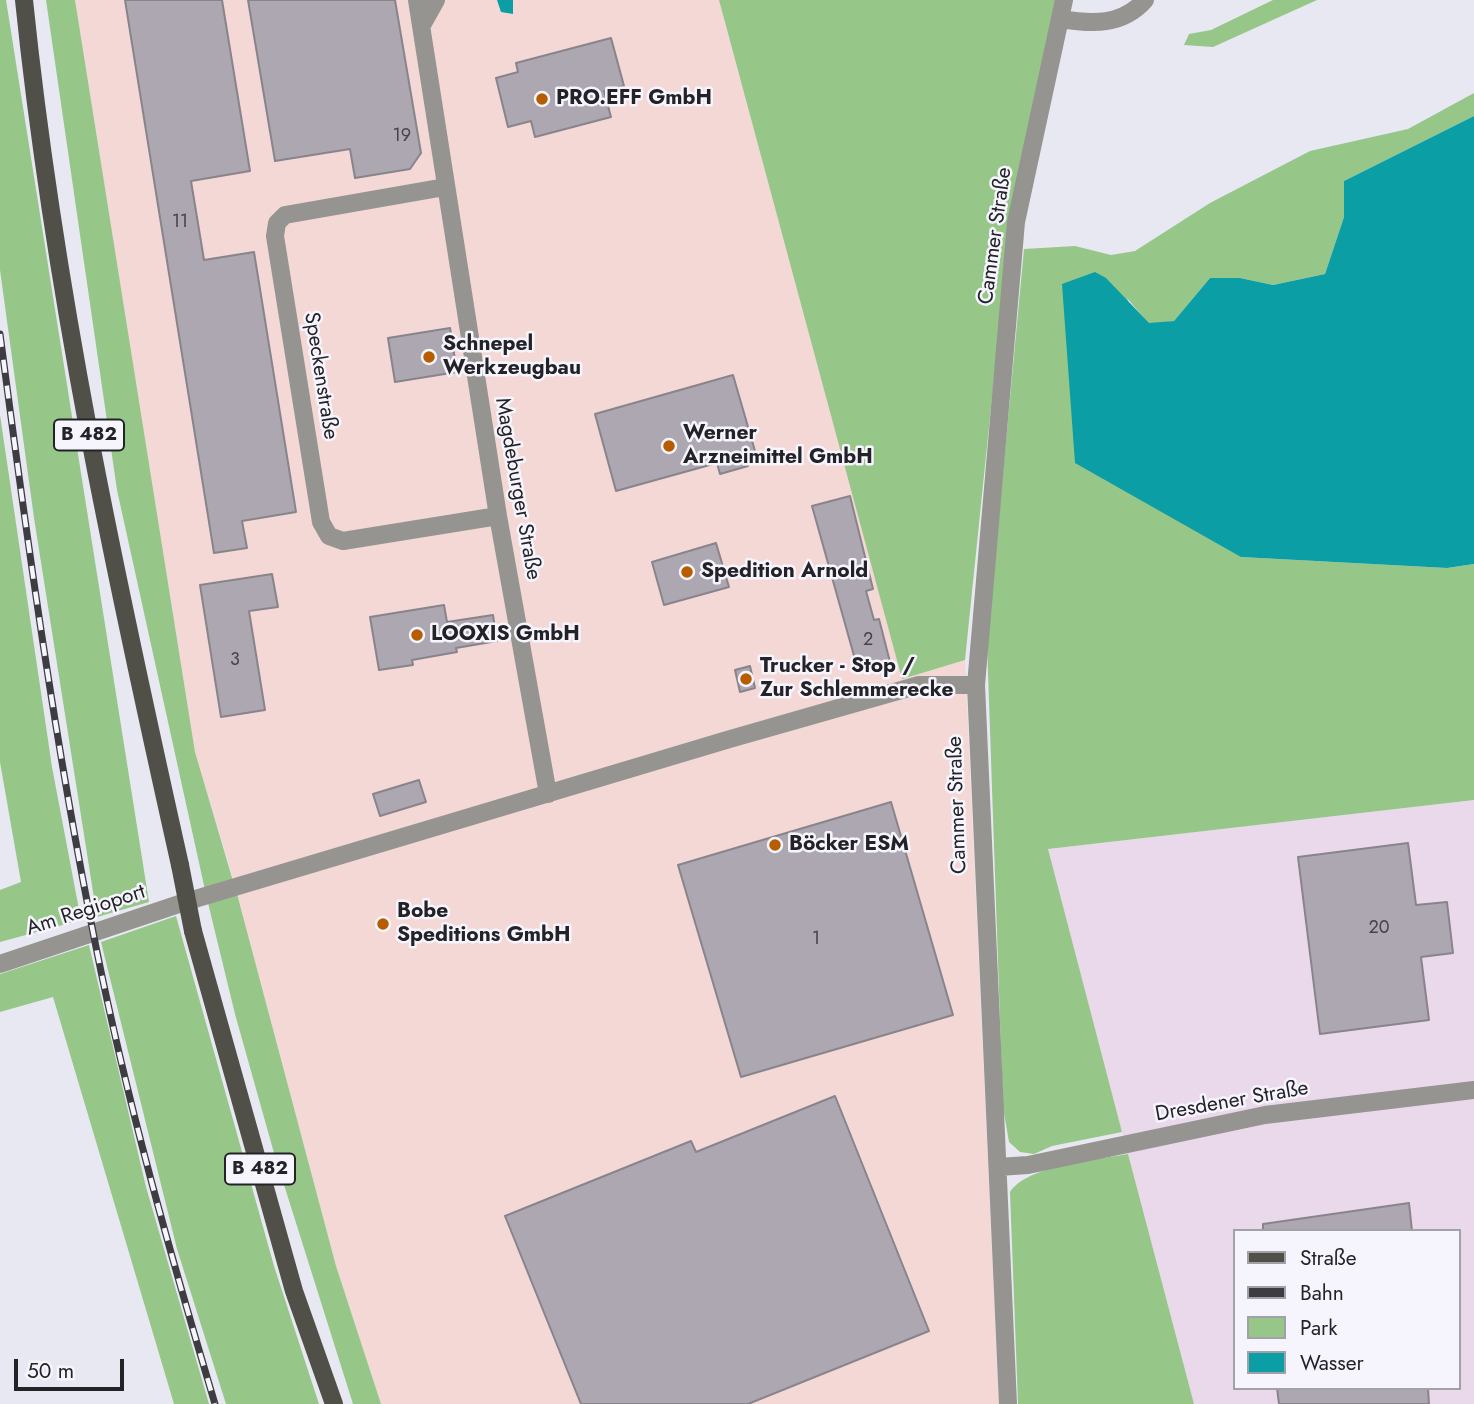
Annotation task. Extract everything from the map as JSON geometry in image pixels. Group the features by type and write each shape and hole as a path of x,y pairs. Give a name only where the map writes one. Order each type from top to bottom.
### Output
{"main road":[{"name":"B 482","path":"24,0 31,72 72,347 122,609 193,931 294,1291 334,1404"}],"street":[{"name":"Magdeburger Straße","path":"417,0 498,516 548,794"},
{"path":"422,25 436,0"},
{"name":"Cammer Straße","path":"1008,1404 976,685 1016,222 1064,0"},
{"path":"1060,19 1083,23 1113,21 1132,13 1145,0"},
{"name":"Speckenstraße","path":"445,187 285,215 277,223 275,236 321,522 329,536 343,541 498,516"},
{"path":"548,794 919,685 976,685"},
{"name":"Am Regioport","path":"0,964 186,902 548,794"},
{"name":"Dresdener Straße","path":"999,1167 1028,1165 1265,1115 1474,1090"}],"shaded area":[{"path":"75,0 719,0 902,678 965,660 999,1404 381,1404 336,1266 230,868 195,752"},
{"path":"1474,800 1474,1404 1194,1404 1047,849"}],"green space":[{"path":"0,0 6,0 149,902 97,917 34,518 0,270"},
{"path":"46,0 75,0 195,752 233,881 205,890 117,490"},
{"path":"719,0 1057,0 1008,242 965,660 902,679"},
{"path":"1273,0 1317,0 1213,47 1184,45 1189,34 1211,30"},
{"path":"1474,93 1474,116 1344,181 1344,217 1325,274 1273,285 1240,278 1210,278 1174,321 1149,324 1127,298 1241,557 1447,568 1474,564 1474,800 1048,849 1122,1132 1052,1146 1034,1154 1020,1152 1009,1142 1003,1107 987,643 1024,249 1075,246 1111,255 1135,251 1210,203 1310,151 1408,129"},
{"path":"0,415 52,767 81,920 0,942 0,890 21,882 0,762"},
{"path":"237,894 336,1266 381,1404 353,1404 274,1153 235,1014 208,903"},
{"path":"176,916 274,1266 319,1404 226,1404 177,1249 101,942"},
{"path":"89,945 146,1187 209,1404 174,1404 53,997 0,1012 0,974"},
{"path":"1128,1154 1194,1404 1018,1404 1010,1192 1019,1183 1047,1170"}],"water":[{"path":"497,0 513,0 513,14 501,12"},
{"path":"1474,116 1474,564 1447,568 1241,557 1075,463 1062,284 1095,272 1106,278 1149,323 1174,321 1210,278 1240,278 1273,285 1325,274 1344,217 1344,181"}],"building":[{"path":"125,0 222,0 250,171 191,181 204,260 254,252 296,512 242,521 247,548 214,553"},
{"path":"248,0 395,0 421,153 410,169 355,178 350,149 275,161"},
{"path":"611,38 624,86 604,91 611,117 535,137 531,121 508,127 496,78 518,72 516,63"},
{"path":"450,328 457,372 395,382 388,338"},
{"path":"733,375 755,451 745,453 748,466 720,474 717,463 616,491 595,414"},
{"path":"850,496 873,589 866,591 874,620 879,619 890,662 858,670 812,506"},
{"path":"716,543 729,587 664,605 652,562"},
{"path":"272,574 278,607 249,611 265,710 221,717 200,585"},
{"path":"444,605 447,622 493,615 497,641 456,648 457,652 412,660 413,665 379,670 370,617"},
{"path":"750,666 755,688 740,692 735,670"},
{"path":"419,780 426,802 380,816 373,794"},
{"path":"891,802 953,1015 741,1077 678,865"},
{"path":"1408,843 1416,905 1447,902 1453,953 1421,957 1429,1020 1320,1034 1298,857"},
{"path":"835,1096 929,1331 748,1404 581,1404 505,1216 691,1141 696,1152"},
{"path":"1409,1203 1412,1229 1263,1229 1263,1224"},
{"path":"1277,1390 1428,1390 1429,1404 1279,1404"}],"railway":[{"path":"0,334 31,565 96,947 121,1063 150,1177 215,1404"}],"place":[{"name":"PRO.EFF GmbH","path":"542,99"},
{"name":"Schnepel Werkzeugbau","path":"429,357"},
{"name":"Werner Arzneimittel GmbH","path":"669,446"},
{"name":"Spedition Arnold","path":"687,572"},
{"name":"LOOXIS GmbH","path":"417,635"},
{"name":"Trucker - Stop / Zur Schlemmerecke","path":"746,679"},
{"name":"Böcker ESM","path":"775,845"},
{"name":"Bobe Speditions GmbH","path":"383,924"}]}
